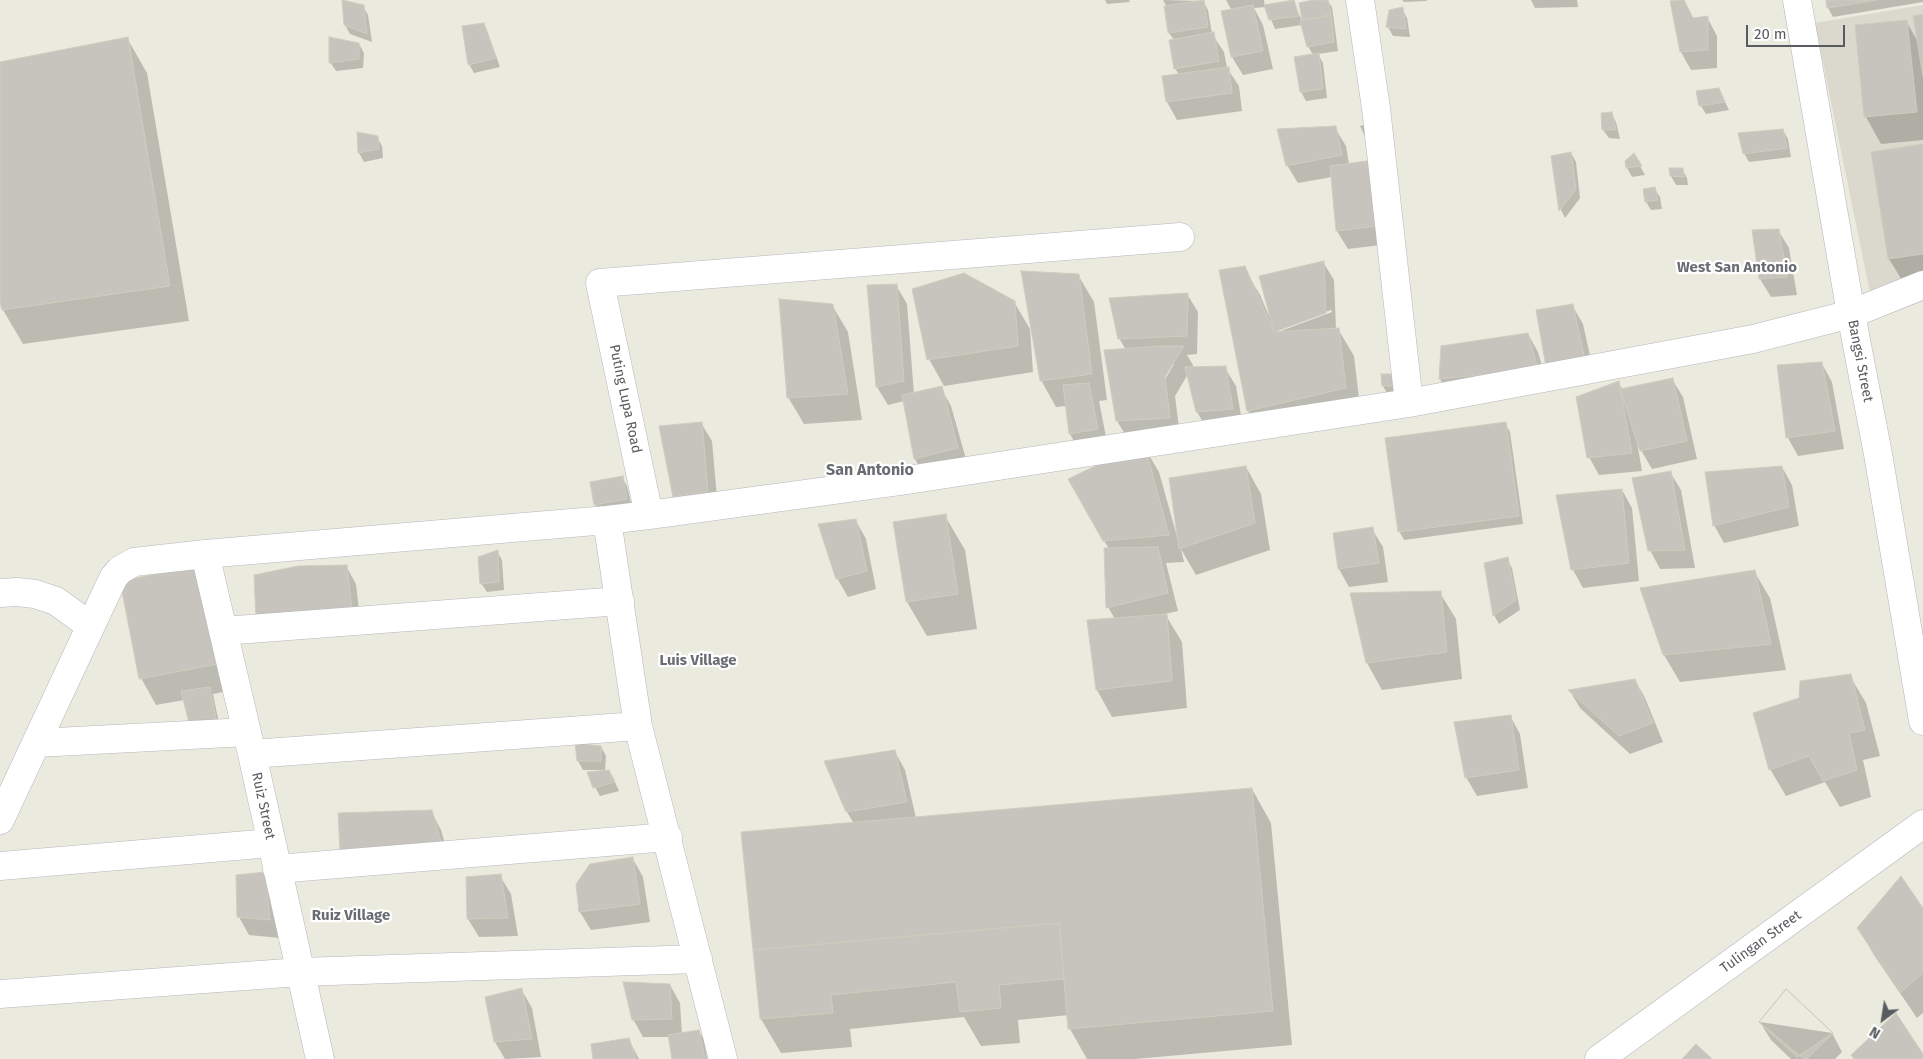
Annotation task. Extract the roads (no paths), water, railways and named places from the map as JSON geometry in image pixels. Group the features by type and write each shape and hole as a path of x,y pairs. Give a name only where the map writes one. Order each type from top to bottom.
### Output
{"street":[{"path":"1360,0 1376,108 1409,403"},
{"name":"Bangsi Street","path":"1797,0 1851,314 1878,454 1923,721"},
{"name":"Puting Lupa Road","path":"649,515 600,283 1180,238"},
{"path":"0,820 37,743 89,625 114,577 134,562 205,554 649,515 901,481 1409,403 1753,340 1851,314 1923,285"},
{"path":"607,520 638,726 668,837 723,1059"},
{"name":"Ruiz Street","path":"205,554 320,1059"},
{"path":"0,593 35,594 56,601 89,625"},
{"path":"223,631 620,601"},
{"path":"37,743 249,743 638,726"},
{"name":"Tulingan Street","path":"1599,1059 1923,824"},
{"path":"277,869 668,837"},
{"path":"0,866 271,843"},
{"path":"0,994 300,972 698,959"}],"district":[{"name":"West San Antonio","path":"1737,268"},
{"name":"San Antonio","path":"870,471"},
{"name":"Luis Village","path":"698,661"},
{"name":"Ruiz Village","path":"351,916"}]}
